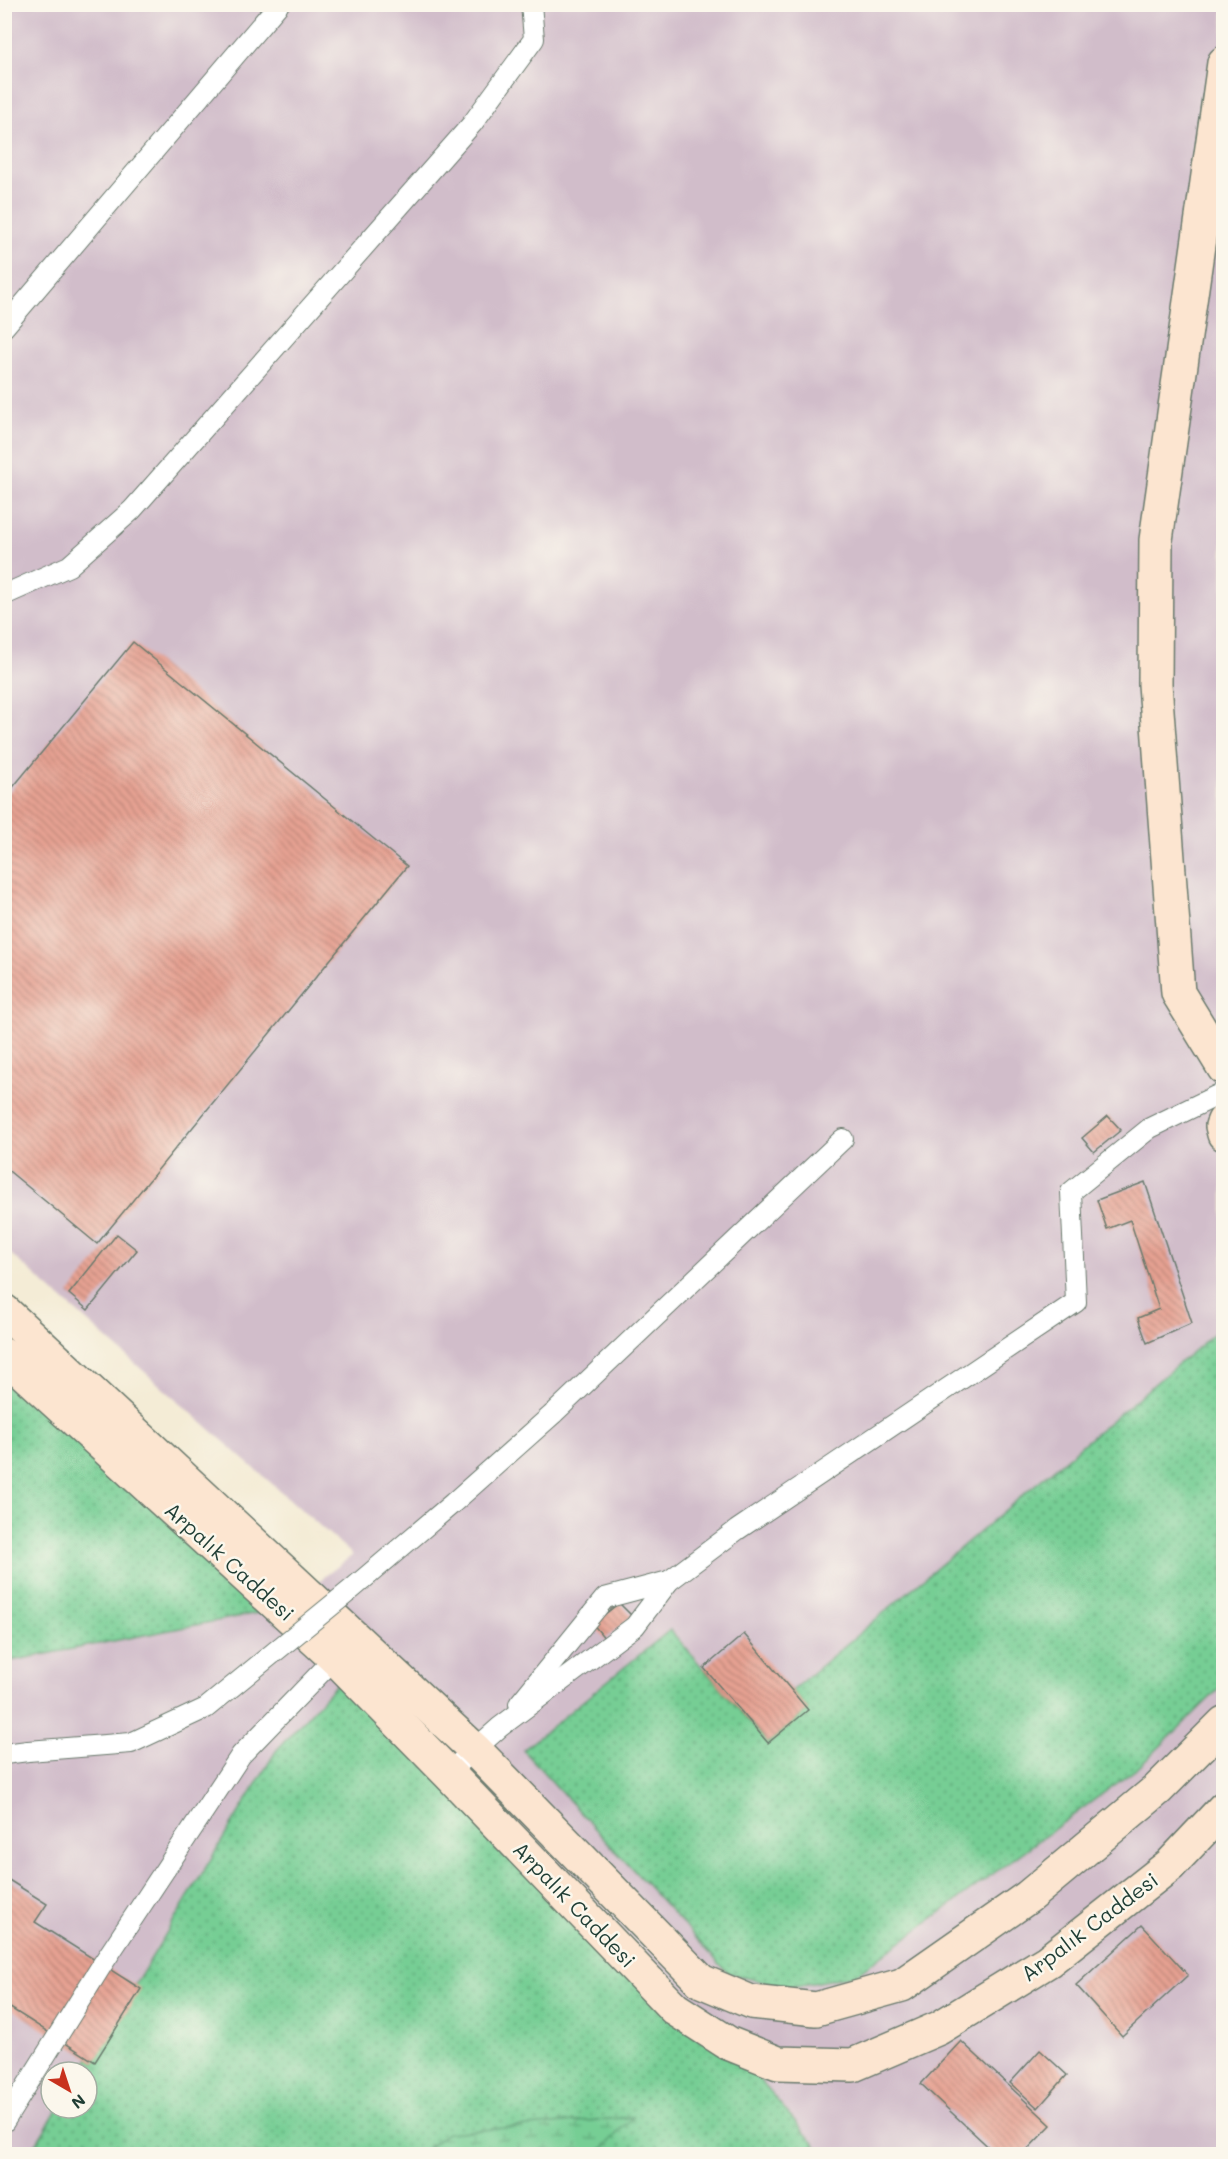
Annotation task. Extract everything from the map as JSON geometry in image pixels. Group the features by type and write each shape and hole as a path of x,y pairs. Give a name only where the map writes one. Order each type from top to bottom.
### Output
{"main road":[{"path":"1224,63 1156,540 1155,684 1178,993 1224,1068"},
{"path":"1224,1121 1222,1126 1224,1134"},
{"path":"4,1311 475,1750 701,1981 751,2002 816,2009 902,1985 1018,1904 1158,1789 1224,1723"},
{"name":"Arpalık Caddesi","path":"4,1355 335,1658 675,2009 728,2043 778,2063 853,2064 939,2028 1048,1961 1170,1865 1224,1808"}],"lane":[{"path":"4,327 279,4"},
{"path":"4,595 69,566 140,501 471,124 534,39 531,4"},
{"path":"448,1773 500,1727 635,1626 669,1581 737,1530 1076,1302 1071,1192 1150,1128 1224,1092"},
{"path":"4,1754 131,1743 206,1708 453,1503 561,1406 843,1139"},
{"path":"500,1727 605,1598 669,1581"},
{"path":"4,2122 102,1965 241,1755 335,1658"}],"shaded area":[{"path":"5,5 1223,5 1223,2154 5,2154 5,1662 283,1608 353,1555 5,1249"}],"green space":[{"path":"1222,1327 1224,1341 1224,1681 1221,1687 1139,1767 855,1975 786,1988 728,1973 523,1750 670,1630 768,1743 808,1710 791,1691"},
{"path":"4,1355 283,1608 5,1662"},
{"path":"348,1671 728,2043 823,2154 30,2154 51,2120 99,2120 99,2060 96,2060 135,1985 276,1751"},
{"path":"633,2117 597,2154 420,2154 447,2133"}],"building":[{"path":"133,642 407,866 97,1244 4,1167 4,798"},
{"path":"1108,1116 1121,1130 1094,1152 1082,1138"},
{"path":"1145,1182 1192,1323 1147,1343 1138,1318 1159,1309 1130,1220 1107,1229 1097,1200"},
{"path":"117,1234 137,1250 88,1310 69,1294"},
{"path":"619,1603 632,1616 605,1639 593,1624"},
{"path":"744,1634 808,1710 768,1743 704,1668"},
{"path":"4,1877 47,1904 35,1922 141,1989 96,2060 92,2060 4,2004"},
{"path":"1142,1925 1188,1975 1122,2036 1076,1985"},
{"path":"961,2041 1051,2125 1023,2154 996,2154 921,2084"},
{"path":"1040,2050 1067,2075 1038,2108 1010,2083"}]}
